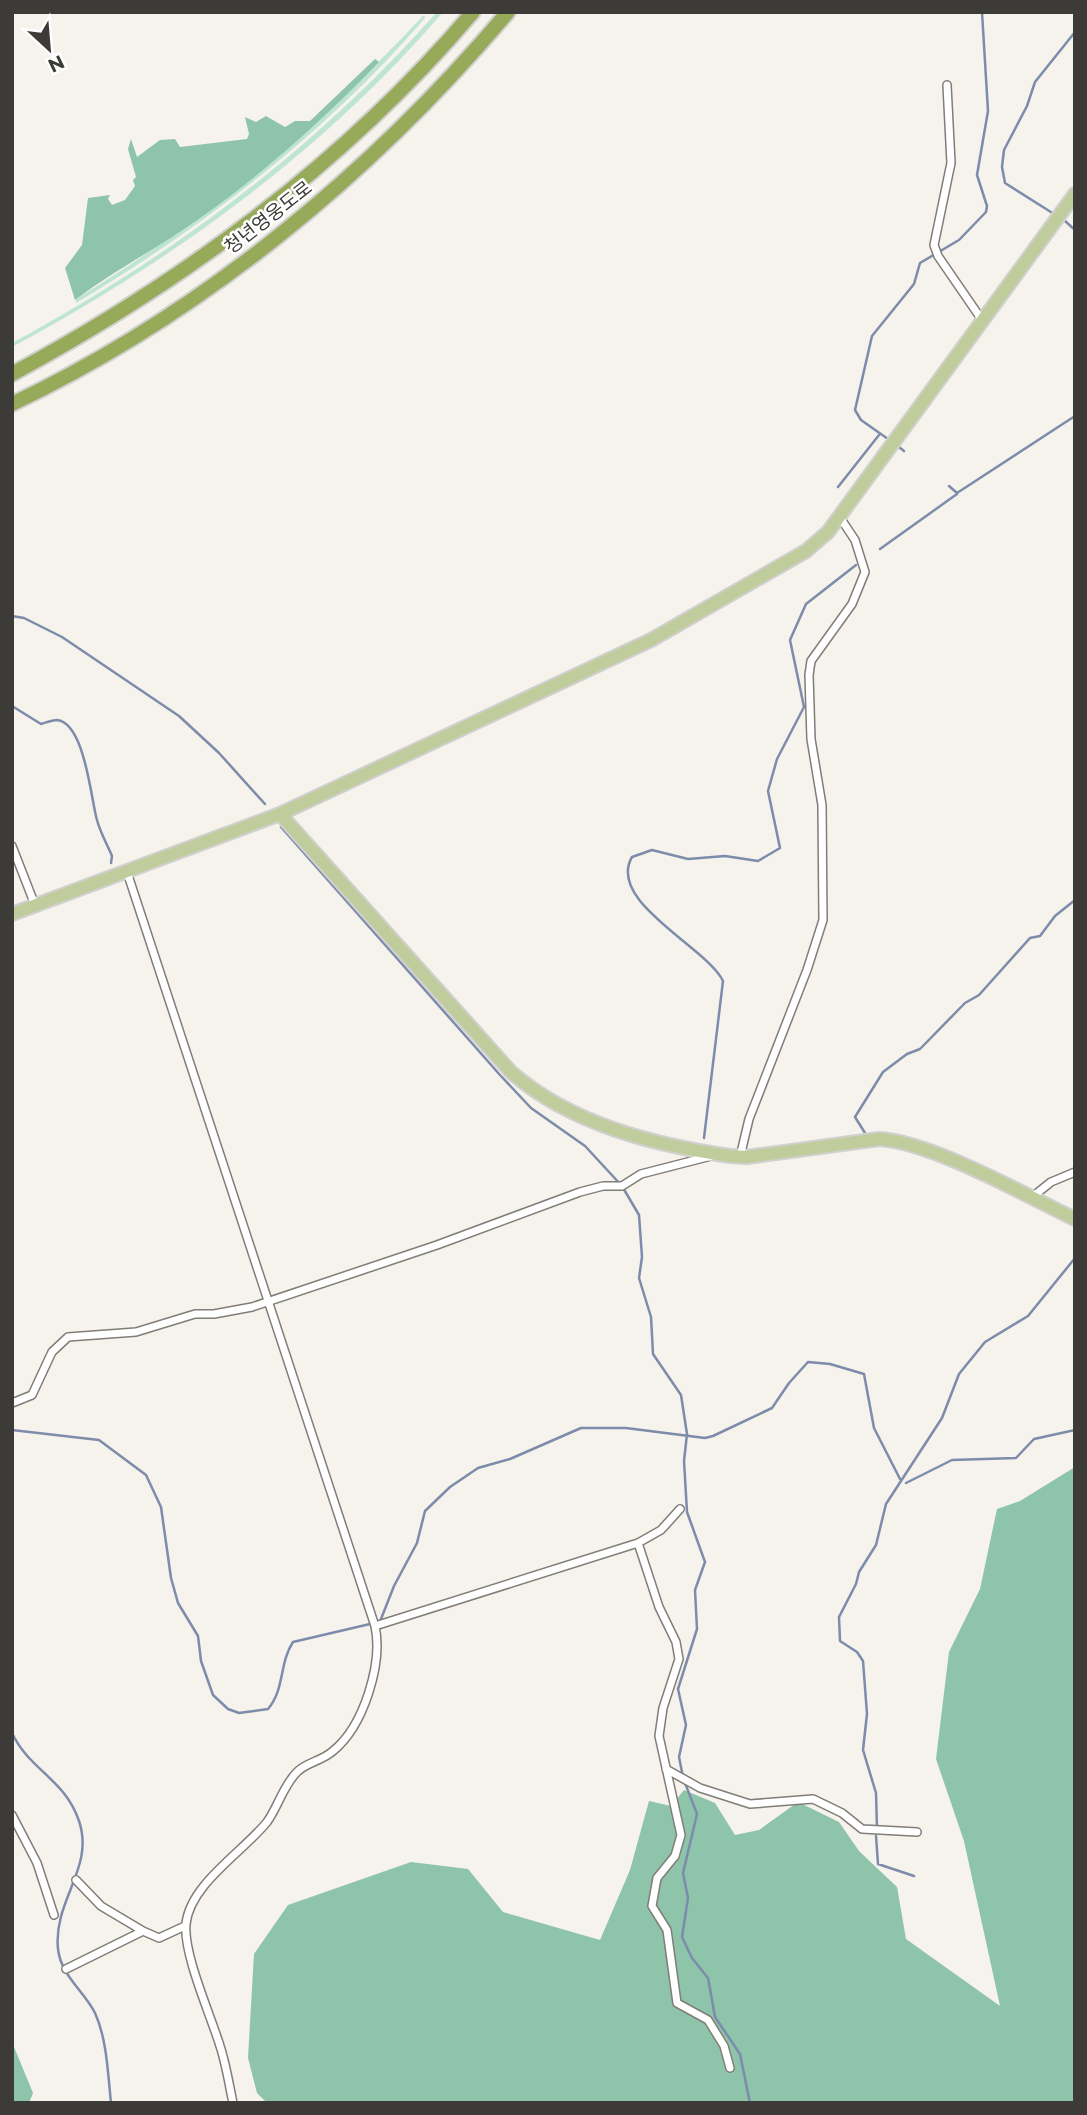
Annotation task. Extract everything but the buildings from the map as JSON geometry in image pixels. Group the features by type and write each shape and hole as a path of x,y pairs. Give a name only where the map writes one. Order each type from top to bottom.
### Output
{"highway":[{"name":"청년영웅도로","path":"12,374 130,307 247,226 356,134 473,12"},
{"name":"청년영웅도로","path":"12,404 144,330 273,239 383,145 508,12"}],"main road":[{"path":"12,914 280,814 680,625 806,551 822,538 839,516 1075,194"},
{"path":"280,814 526,1086 551,1104 597,1122 718,1154 740,1157 890,1140 914,1145 1075,1219"}],"street":[{"path":"947,85 951,154 934,239 937,253 982,320"},
{"path":"740,1157 749,1119 807,970 823,920 821,785 811,739 809,675 811,661 852,604 865,572 855,540 839,516"},
{"path":"12,846 35,905"},
{"path":"76,1880 101,1906 159,1938 185,1926 208,1881 254,1839 271,1817 298,1771 332,1753 364,1703 378,1660 375,1626 127,872"},
{"path":"12,1403 32,1395 52,1352 68,1337 136,1332 195,1314 238,1310 437,1245 596,1187 622,1186 641,1174 718,1154"},
{"path":"1031,1198 1051,1182 1075,1172"},
{"path":"375,1626 638,1543 661,1530 680,1509"},
{"path":"638,1543 679,1659 660,1721 659,1736 681,1835 675,1856 657,1878 652,1906 667,1930 677,2003 708,2020 724,2046 730,2067"},
{"path":"665,1769 692,1785 750,1804 813,1799 842,1813 862,1829 917,1832"},
{"path":"12,1815 37,1863 54,1914"},
{"path":"185,1926 197,1979 220,2045 233,2103"},
{"path":"66,1969 143,1931"}],"green space":[{"path":"437,12 443,12 397,63 348,111 243,199 130,278 12,347 12,343 129,274 239,196 292,154 342,109 391,62"},
{"path":"424,15 425,18 387,60 306,138 171,242 76,303 76,299 171,236 260,169 343,96"},
{"path":"375,59 379,62 337,104 247,183 185,229 75,300 65,268 82,245 88,198 110,195 108,199 112,205 125,200 135,186 133,180 136,177 128,149 131,139 137,157 160,140 175,139 180,147 247,139 249,134 245,117 256,122 266,116 285,127 295,121 310,121"},
{"path":"1075,1467 1075,2103 267,2103 257,2093 248,2058 254,1954 288,1905 411,1862 468,1869 503,1912 600,1940 630,1870 649,1801 671,1806 684,1790 715,1803 735,1835 759,1830 798,1802 839,1822 859,1851 897,1887 906,1939 1000,2006 964,1841 936,1759 949,1652 980,1589 997,1509 1020,1501"},
{"path":"12,2042 33,2093 29,2103 12,2103"}],"waterway":[{"path":"888,439 861,420 855,410 872,336 914,284 920,263 959,240 986,212 987,206 977,175 988,111 982,12"},
{"path":"1054,214 1005,183 1002,167 1004,150 1027,106 1035,82 1075,32"},
{"path":"1065,221 1075,230"},
{"path":"949,486 957,493 1075,416"},
{"path":"838,487 879,435"},
{"path":"899,447 904,451"},
{"path":"880,549 957,494"},
{"path":"704,1138 723,981 714,968 645,907 633,891 628,874 632,857 652,850 688,859 725,856 758,861 780,848 768,791 777,759 804,707 790,640 806,604 856,565"},
{"path":"12,616 24,618 62,637 179,716 219,753 265,804"},
{"path":"12,706 41,724 57,720 67,724 74,734 85,764 98,824 112,856 111,863"},
{"path":"281,827 500,1075 531,1108 585,1146 622,1186 639,1215 642,1257 639,1278 651,1317 653,1354 681,1395 687,1434 684,1461 687,1512 705,1562 695,1590 697,1629 678,1689 686,1725 679,1757 683,1777"},
{"path":"865,1133 855,1117 883,1072 907,1054 920,1049 965,1003 979,995 1030,938 1040,936 1055,916 1075,900"},
{"path":"877,1829 876,1793 863,1750 867,1714 863,1661 857,1652 840,1641 839,1617 856,1584 859,1572 876,1545 886,1504 942,1418 959,1374 985,1342 1028,1316 1075,1258"},
{"path":"381,1619 394,1586 417,1543 425,1511 450,1487 478,1468 510,1459 581,1428 626,1428 705,1438 713,1436 772,1408 808,1362 830,1364 864,1374 874,1428 900,1479"},
{"path":"12,1430 99,1440 146,1475 161,1507 171,1578 178,1603 198,1636 201,1661 213,1695 228,1709 239,1713 268,1709 277,1693 293,1642 370,1624"},
{"path":"906,1483 952,1460 1016,1458 1034,1439 1075,1430"},
{"path":"12,1733 28,1757 65,1795 79,1821 82,1854 61,1915 58,1949 64,1967 99,2023 111,2103"},
{"path":"685,1783 697,1814 683,1873 688,1898 682,1937 692,1958 708,1978 715,2017 740,2054 750,2103"},
{"path":"876,1836 878,1864 914,1876"}]}
